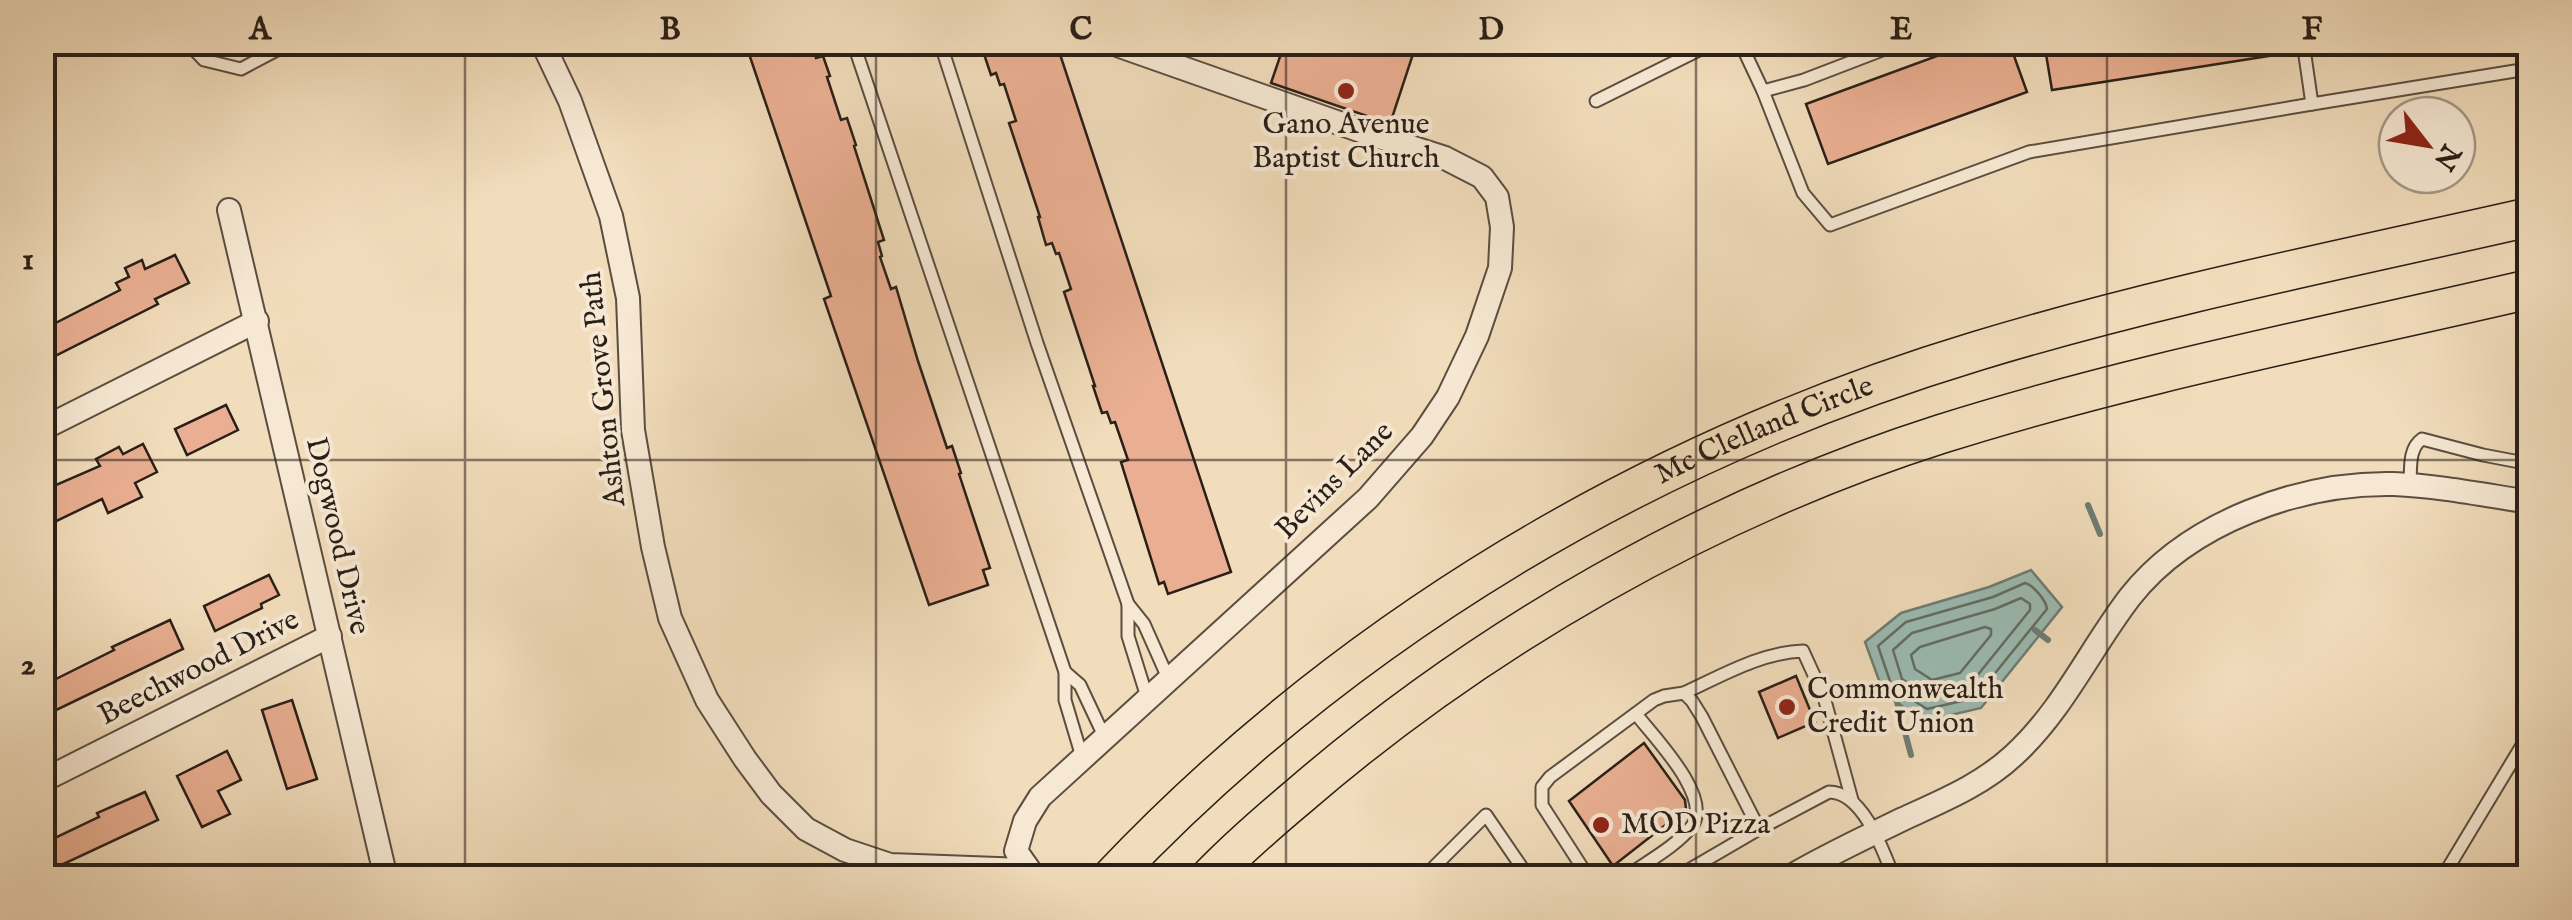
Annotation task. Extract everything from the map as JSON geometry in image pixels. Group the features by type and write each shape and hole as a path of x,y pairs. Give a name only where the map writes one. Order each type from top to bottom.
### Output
{"highway":[{"name":"Mc Clelland Circle","path":"1111,878 1202,787 1322,686 1389,636 1532,543 1693,458 1806,411 1976,351 2246,281 2530,216"},
{"path":"1209,878 1325,774 1453,677 1609,581 1760,503 1938,435 2092,389 2530,289"}],"street":[{"name":"Ashton Grove Path","path":"542,42 570,101 611,216 628,298 634,430 653,547 670,618 707,700 771,794 806,829 846,850 890,865 1031,874"},
{"name":"Bevins Lane","path":"1031,874 1016,851 1025,821 1040,797 1368,498 1422,436 1448,397 1477,336 1500,268 1502,227 1497,197 1482,177 1445,158 1120,46 1119,42"},
{"name":"Dogwood Drive","path":"229,210 386,878"},
{"path":"42,429 257,322"},
{"path":"1788,878 1976,785 2012,758 2040,730 2132,595 2170,557 2223,523 2272,502 2391,484 2451,488 2530,502"},
{"name":"Beechwood Drive","path":"42,781 330,636"}],"lane":[{"path":"187,42 204,60 241,69 292,42"},
{"path":"853,42 1065,672 1064,700 1082,757"},
{"path":"940,42 1128,604 1128,636 1146,697"},
{"path":"1596,102 1715,42"},
{"path":"1740,42 1764,91 1803,194 1830,225 2030,152 2515,71"},
{"path":"1764,91 1903,42"},
{"path":"2303,42 2312,104"},
{"path":"2410,486 2412,457 2422,438 2530,464"},
{"path":"1128,604 1150,636 1168,678"},
{"path":"1589,878 1542,806 1542,787 1550,776 1654,700 1684,693 1786,652 1803,651 1824,697 1852,800"},
{"path":"1065,672 1080,685 1104,736"},
{"path":"1684,693 1702,718 1759,829"},
{"path":"1624,878 1694,824 1698,808 1685,778 1636,714"},
{"path":"2442,878 2530,732"},
{"path":"1675,878 1829,792 1842,792 1875,832 1894,878"},
{"path":"1423,878 1486,815 1529,878"}],"water":[{"path":"2031,570 2062,607 1981,708 1925,721 1884,694 1865,642 1901,613"}],"building":[{"path":"745,42 811,42 816,58 823,56 841,120 847,118 856,145 884,240 878,242 880,257 891,289 896,287 947,448 952,446 961,473 990,568 983,570 988,585 929,605 824,299 831,296"},
{"path":"987,42 1056,42 1231,572 1168,594 1164,582 1159,584 1121,462 1128,460 1115,422 1111,423 1107,412 1102,413 1064,292 1071,289 1059,253 1056,254 1052,243 1046,245 1009,123 1016,121 1004,84 1000,85 996,73 991,75 982,48 989,46"},
{"name":"Gano Avenue Baptist Church","path":"1285,42 1417,42 1390,124 1271,83"},
{"path":"1975,42 2009,42 2027,92 1828,164 1806,104"},
{"path":"2044,42 2288,42 2288,53 2052,90"},
{"path":"175,255 189,283 155,299 158,304 53,357 42,330 120,290 116,283 129,277 125,268 142,260 145,269"},
{"path":"226,405 238,430 187,455 175,429"},
{"path":"143,444 157,472 135,483 142,497 108,513 102,499 42,528 42,491 100,466 96,459 119,447 123,454"},
{"path":"269,575 279,595 215,631 204,606"},
{"path":"170,620 183,649 52,712 42,686"},
{"name":"Commonwealth Credit Union","path":"1796,676 1815,722 1778,738 1759,692"},
{"path":"292,700 317,779 287,789 262,710"},
{"path":"1644,743 1685,800 1686,809 1613,866 1569,801"},
{"path":"227,751 241,780 218,791 230,814 202,827 177,776"},
{"path":"145,792 158,820 42,874 42,844"}],"waterway":[{"path":"2088,505 2100,534"},
{"path":"2035,630 2048,640"},
{"path":"1900,699 1897,702 1911,755"}],"place":[{"name":"Gano Avenue Baptist Church","path":"1346,91"},
{"name":"Commonwealth Credit Union","path":"1787,707"},
{"name":"MOD Pizza","path":"1601,825"}]}
